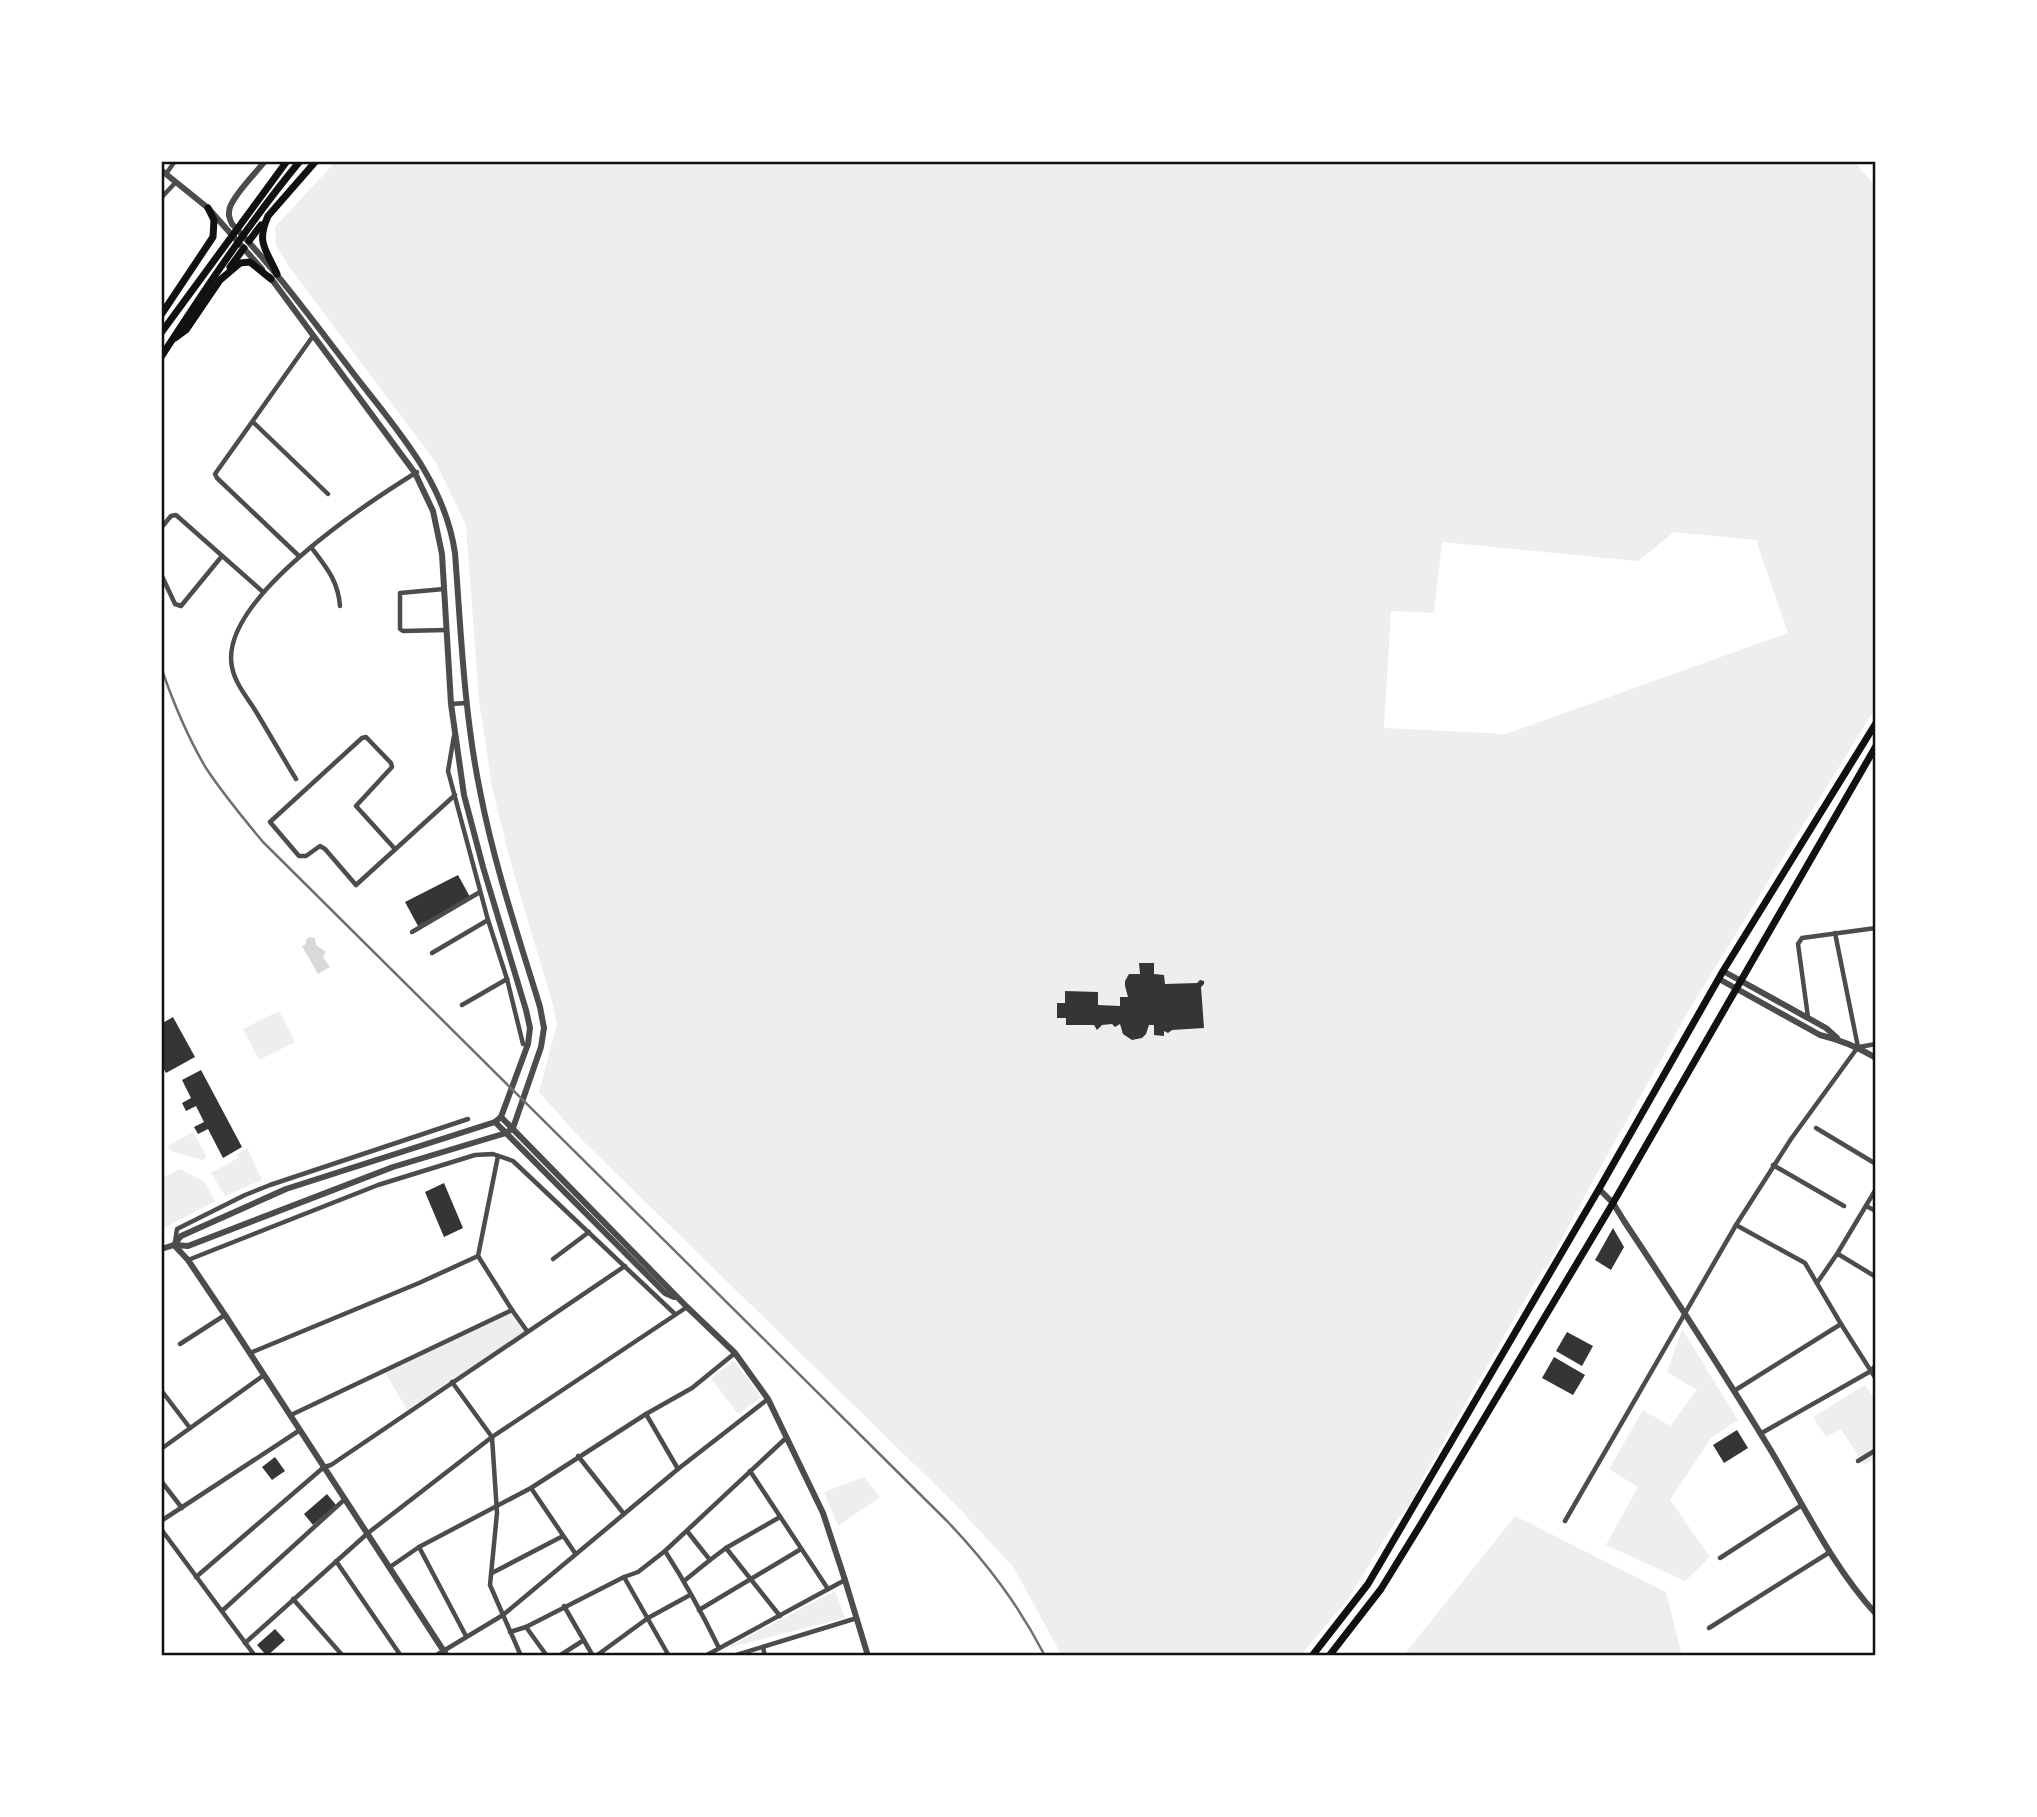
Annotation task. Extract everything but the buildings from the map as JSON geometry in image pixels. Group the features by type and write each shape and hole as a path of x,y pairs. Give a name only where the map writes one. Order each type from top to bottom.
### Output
{"main road":[{"path":"161,333 287,161"},
{"path":"161,357 179,326 234,247 300,161"},
{"path":"172,341 186,330 268,216 316,161"},
{"path":"161,315 213,237 214,220 208,208"},
{"path":"268,216 261,233 274,276"},
{"path":"220,280 240,263 250,262 274,276"},
{"path":"1312,1656 1368,1584 1721,975 1876,723"},
{"path":"1329,1656 1381,1590 1613,1203 1876,746"}],"street":[{"path":"161,1249 174,1245 188,1246 393,1167 506,1133 513,1128 541,1047 544,1028 496,863 480,790 466,703 455,553 452,530 444,506 425,468 274,276 208,208 163,172 174,161"},
{"path":"246,245 232,224 229,217 230,208 265,161"},
{"path":"161,198 175,183"},
{"path":"174,1245 181,1236 286,1189 495,1122 501,1117 528,1044 530,1028 464,794 451,704 439,532 433,511 415,473 313,336 274,276"},
{"path":"299,556 216,476 216,472 313,336"},
{"path":"253,422 328,494"},
{"path":"296,779 235,677 232,648 236,635 262,592 299,556 358,511 425,468"},
{"path":"161,528 171,516 176,515 262,592"},
{"path":"311,547 339,590 340,606"},
{"path":"161,575 176,604 181,606 222,556"},
{"path":"444,589 400,593 400,629 446,630"},
{"path":"451,704 466,703"},
{"path":"455,731 448,771 523,1044"},
{"path":"395,849 356,806 393,767 366,737 270,822 302,857 317,847 323,847 356,885 454,795"},
{"path":"412,932 480,892"},
{"path":"432,953 488,920"},
{"path":"1808,1018 1798,944 1802,938 1876,928"},
{"path":"1835,933 1858,1047"},
{"path":"1721,975 1820,1035 1858,1047 1876,1058"},
{"path":"462,1005 507,979"},
{"path":"1738,985 1808,1018 1826,1028 1838,1039"},
{"path":"1565,1521 1773,1165 1858,1047 1876,1044"},
{"path":"517,1072 530,1077"},
{"path":"501,1117 735,1353 768,1399 823,1513 867,1656"},
{"path":"174,1245 177,1229 245,1195 468,1119"},
{"path":"495,1122 665,1293 679,1299"},
{"path":"1816,1128 1876,1164"},
{"path":"188,1260 378,1185 475,1155 493,1154 513,1161 675,1314"},
{"path":"498,1156 478,1256 527,1331"},
{"path":"1773,1165 1844,1206"},
{"path":"1599,1189 1613,1203 1685,1313 1831,1551 1863,1600 1876,1614"},
{"path":"1817,1283 1876,1189"},
{"path":"1866,1206 1876,1211"},
{"path":"1736,1225 1805,1263 1876,1379"},
{"path":"553,1259 589,1232"},
{"path":"174,1245 188,1260 301,1429 445,1653"},
{"path":"1837,1254 1876,1277"},
{"path":"250,1353 478,1256"},
{"path":"196,1577 324,1467 331,1465 625,1266"},
{"path":"245,1643 368,1533 492,1437 687,1307"},
{"path":"291,1415 512,1310"},
{"path":"180,1344 225,1315"},
{"path":"1734,1391 1841,1324"},
{"path":"390,1567 419,1548 531,1488 578,1456 692,1388 735,1353"},
{"path":"1760,1434 1871,1371 1876,1365"},
{"path":"161,1449 264,1376"},
{"path":"452,1382 492,1437 496,1507 490,1585 521,1656"},
{"path":"161,1390 190,1428"},
{"path":"435,1656 445,1653 466,1636 503,1615 678,1469 768,1399"},
{"path":"646,1414 678,1469"},
{"path":"161,1521 301,1429"},
{"path":"510,1632 526,1627 638,1572 665,1551 786,1438"},
{"path":"1858,1461 1876,1450"},
{"path":"578,1456 624,1514"},
{"path":"750,1471 828,1589"},
{"path":"161,1481 182,1508"},
{"path":"531,1488 575,1553"},
{"path":"222,1611 345,1499"},
{"path":"1720,1559 1802,1505"},
{"path":"684,1581 726,1548 780,1517"},
{"path":"161,1529 255,1656"},
{"path":"687,1531 710,1560"},
{"path":"492,1573 563,1536"},
{"path":"419,1548 466,1636"},
{"path":"726,1548 780,1616"},
{"path":"699,1610 802,1549"},
{"path":"665,1551 699,1610 717,1652"},
{"path":"1709,1628 1831,1551"},
{"path":"336,1561 401,1656"},
{"path":"624,1577 669,1656"},
{"path":"705,1656 717,1652 845,1580"},
{"path":"564,1606 595,1656 648,1618 690,1595"},
{"path":"293,1599 343,1656"},
{"path":"733,1656 857,1618"},
{"path":"526,1627 547,1656"},
{"path":"559,1656 584,1640"},
{"path":"763,1647 765,1656"}],"shaded area":[{"path":"336,161 1854,161 1876,187 1876,707 1689,1010 1549,1263 1538,1277 1425,1474 1414,1500 1397,1519 1348,1599 1300,1656 1062,1656 1014,1568 956,1505 580,1138 539,1092 557,1024 492,787 479,701 466,525 435,461 288,265 276,245 275,227","holes":["1674,532 1756,540 1788,633 1506,734 1384,728 1391,611 1434,613 1442,542 1638,561"]},
{"path":"309,937 315,938 316,945 326,952 323,957 330,967 318,974 302,946"},
{"path":"279,1011 295,1042 259,1060 243,1029"},
{"path":"193,1132 207,1157 202,1160 171,1151 168,1146"},
{"path":"247,1148 262,1180 225,1196 211,1173 238,1158 237,1154"},
{"path":"179,1169 204,1181 215,1201 161,1230 161,1179"},
{"path":"511,1312 525,1331 407,1410 385,1372"},
{"path":"1682,1329 1738,1420 1711,1438 1670,1500 1710,1557 1685,1581 1606,1545 1638,1487 1609,1469 1643,1410 1670,1426 1697,1390 1667,1372"},
{"path":"734,1361 761,1397 738,1414 711,1378"},
{"path":"1865,1385 1876,1402 1876,1458 1864,1465 1841,1429 1826,1437 1813,1417"},
{"path":"864,1477 880,1497 838,1526 824,1492"},
{"path":"1515,1516 1666,1592 1682,1656 1403,1656"},
{"path":"835,1591 845,1618 730,1646"}],"railway":[{"path":"161,667 181,719 206,768 263,842 947,1521 1001,1585 1045,1656"}]}
